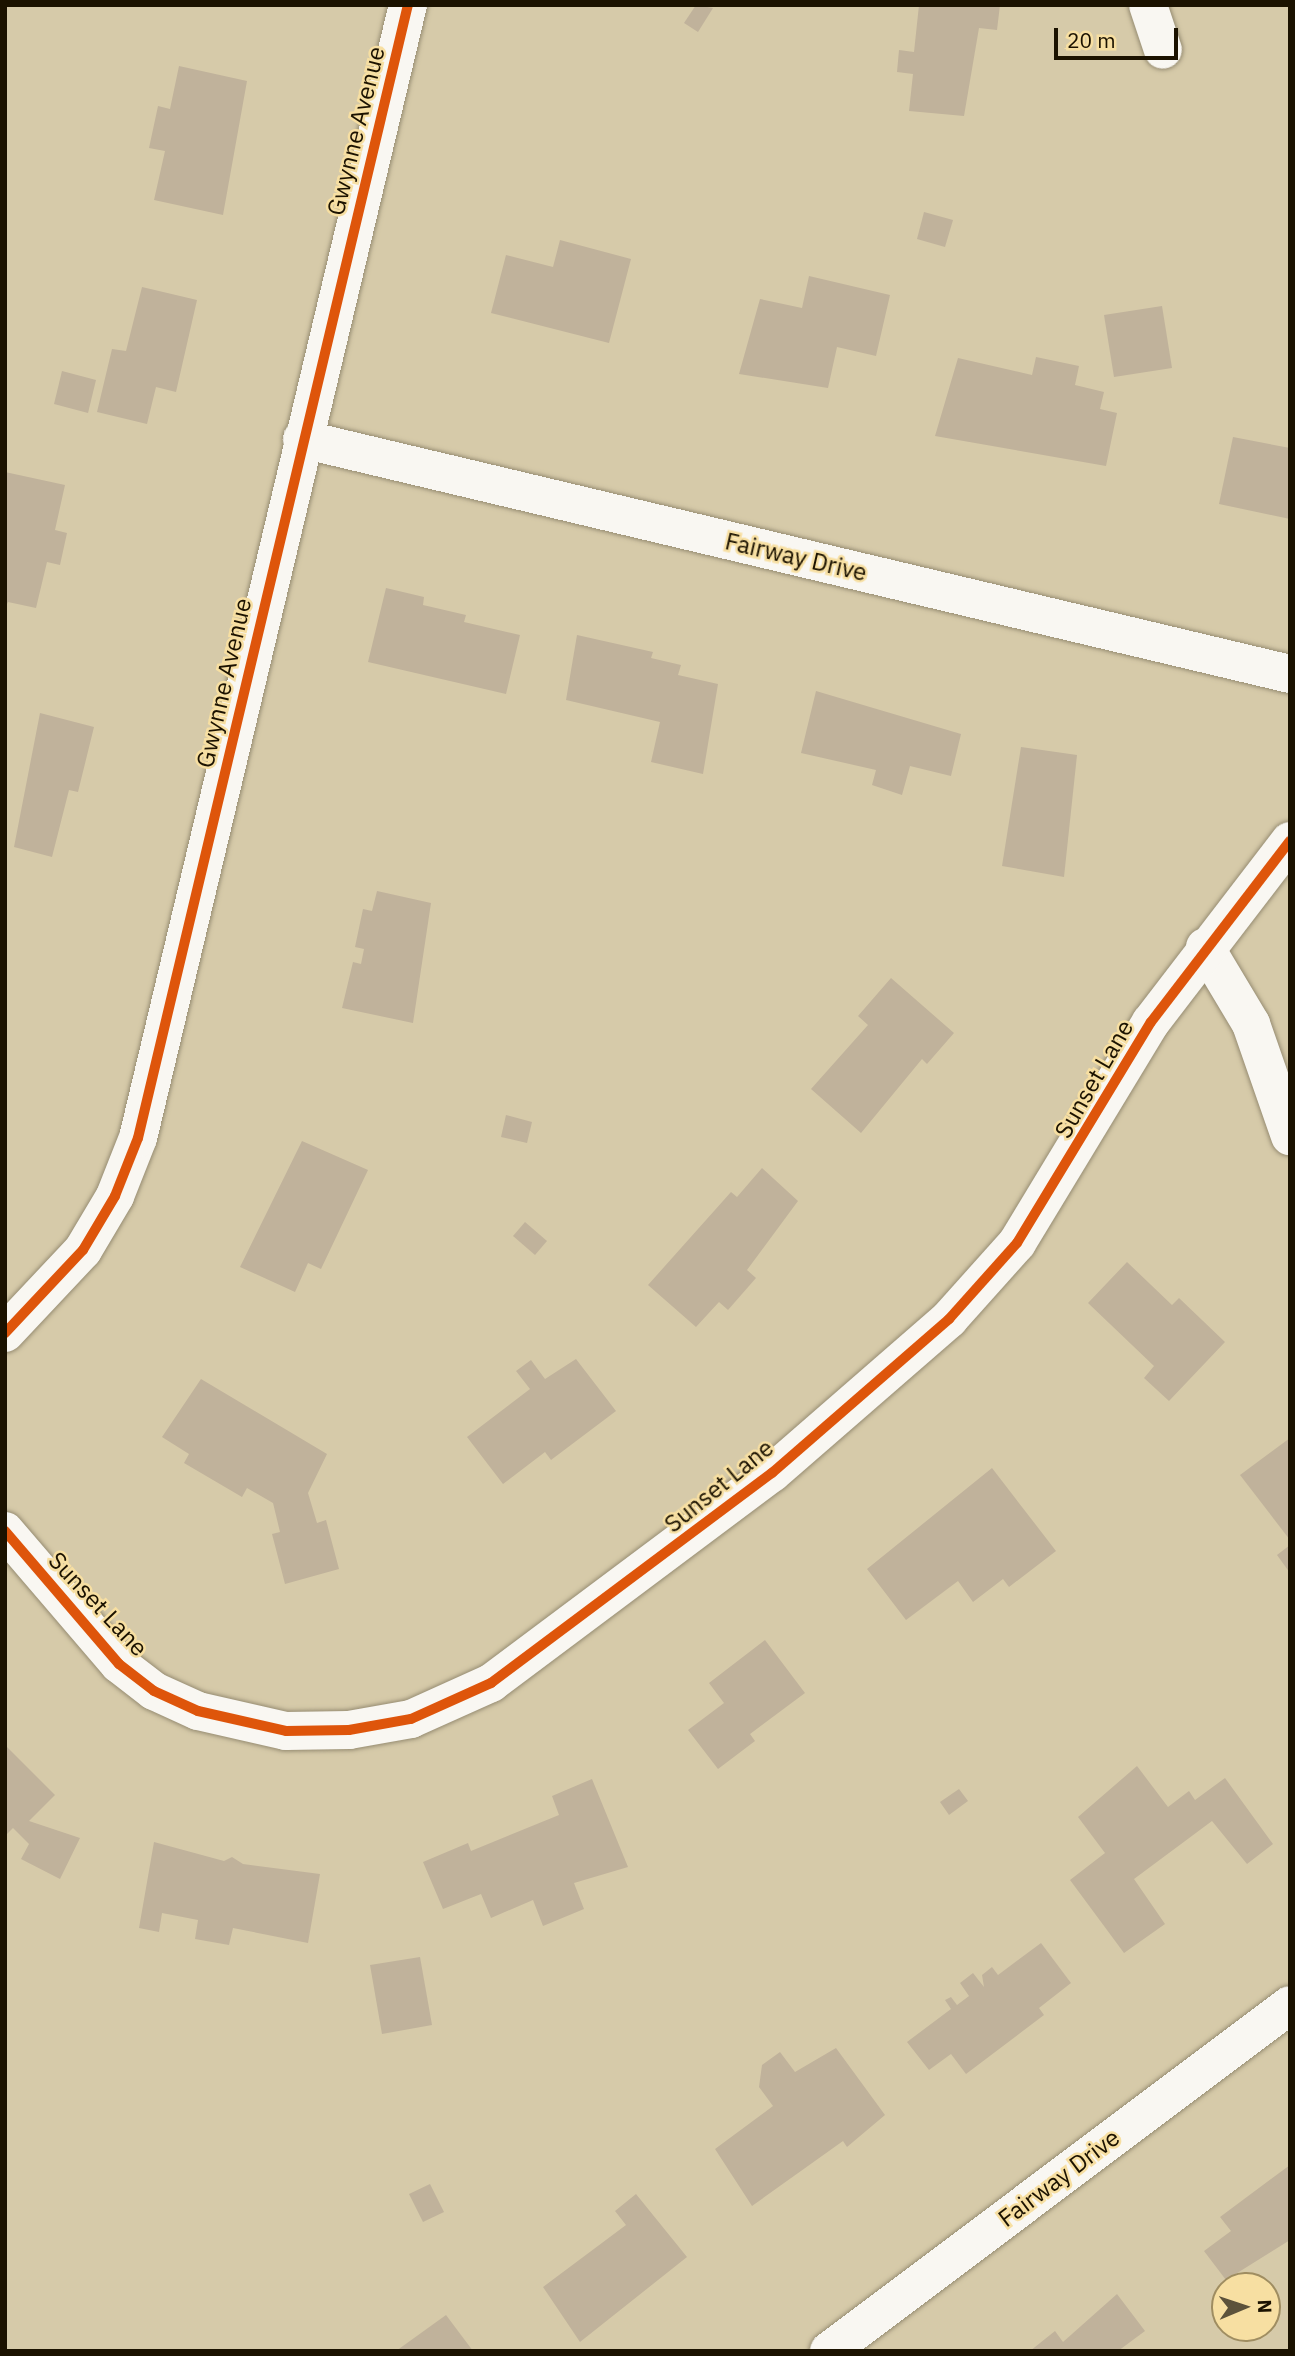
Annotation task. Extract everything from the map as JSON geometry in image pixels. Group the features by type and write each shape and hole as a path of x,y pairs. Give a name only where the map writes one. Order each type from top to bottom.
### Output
{"street":[{"name":"Gwynne Avenue","path":"5,1333 83,1250 115,1196 138,1138 302,439 408,5"},
{"path":"1148,5 1163,50"},
{"name":"Fairway Drive","path":"302,439 1290,674"},
{"name":"Sunset Lane","path":"5,1531 119,1664 154,1691 198,1711 253,1726 349,1730 443,1708 491,1683 671,1552 949,1319 1024,1233 1065,1173 1113,1081 1205,947 1290,841"},
{"path":"1205,947 1251,1024 1290,1136"},
{"name":"Fairway Drive","path":"829,2351 1290,2005"}],"building":[{"path":"696,5 713,8 698,32 684,23"},
{"path":"919,5 1000,5 997,30 979,28 964,116 909,111 913,74 897,72 899,50 914,52"},
{"path":"179,66 247,81 223,215 154,200 165,151 149,148 158,106 170,109"},
{"path":"924,212 953,220 945,247 917,239"},
{"path":"560,240 631,259 609,343 491,313 506,255 553,267"},
{"path":"809,276 890,295 876,356 837,347 828,388 739,374 760,299 802,308"},
{"path":"142,287 197,300 176,392 156,387 147,424 97,412 112,349 126,351"},
{"path":"1162,306 1172,368 1114,377 1104,315"},
{"path":"1036,357 1079,366 1075,385 1104,392 1100,409 1117,413 1106,466 935,436 958,358 1032,375"},
{"path":"62,371 96,380 88,413 54,404"},
{"path":"1233,437 1290,448 1290,519 1219,504"},
{"path":"5,472 65,485 55,530 67,533 60,565 47,562 36,608 8,602 5,608"},
{"path":"386,588 424,597 423,605 466,615 464,622 520,635 506,694 368,662"},
{"path":"577,635 653,652 651,658 681,665 678,675 718,684 703,774 651,762 660,722 566,700"},
{"path":"816,691 961,734 951,776 910,766 902,795 872,785 876,770 801,753"},
{"path":"40,713 94,727 78,792 69,790 52,857 14,847"},
{"path":"1021,747 1077,755 1064,877 1002,866"},
{"path":"377,891 431,903 413,1023 342,1008 353,962 361,964 364,949 355,947 363,909 372,911"},
{"path":"891,978 954,1033 927,1064 922,1059 861,1133 811,1089 868,1025 858,1016"},
{"path":"506,1115 532,1122 527,1143 501,1137"},
{"path":"302,1141 368,1170 321,1269 308,1263 295,1292 240,1267"},
{"path":"762,1168 798,1201 747,1270 756,1278 728,1310 719,1302 696,1327 648,1285 731,1192 737,1197"},
{"path":"525,1222 547,1241 535,1255 513,1236"},
{"path":"1127,1262 1172,1305 1179,1298 1225,1342 1169,1401 1144,1378 1154,1366 1088,1303"},
{"path":"576,1359 616,1411 551,1460 545,1452 503,1484 467,1437 530,1389 516,1371 531,1360 545,1379"},
{"path":"201,1379 327,1454 308,1493 317,1523 326,1520 339,1569 285,1584 272,1534 280,1532 273,1503 247,1488 242,1497 184,1463 189,1454 162,1437"},
{"path":"1290,1438 1290,1540 1240,1475"},
{"path":"992,1468 1056,1551 1009,1587 1003,1579 973,1602 958,1581 906,1620 867,1569"},
{"path":"1290,1545 1290,1573 1277,1555"},
{"path":"765,1640 805,1693 750,1734 755,1741 718,1769 688,1730 724,1703 709,1683"},
{"path":"5,1745 55,1795 29,1821 80,1838 60,1879 21,1859 29,1844 13,1828 5,1836"},
{"path":"1137,1766 1168,1807 1189,1791 1195,1800 1225,1778 1273,1844 1247,1864 1212,1821 1134,1879 1165,1924 1124,1953 1070,1880 1105,1853 1078,1817"},
{"path":"592,1779 628,1867 574,1883 584,1909 543,1926 533,1900 491,1918 481,1894 443,1909 423,1862 468,1843 471,1851 559,1815 552,1796"},
{"path":"959,1789 968,1801 949,1815 940,1802"},
{"path":"154,1842 224,1861 232,1857 243,1864 320,1874 308,1943 233,1928 229,1945 195,1939 198,1920 162,1913 159,1932 139,1928"},
{"path":"1041,1943 1071,1983 1039,2008 1044,2015 966,2074 951,2054 929,2070 907,2042 951,2009 945,2000 951,1997 957,2005 969,1996 960,1983 973,1973 984,1987 982,1975 992,1967 998,1975"},
{"path":"420,1957 432,2025 382,2034 370,1965"},
{"path":"836,2048 885,2115 847,2147 843,2141 752,2206 715,2149 773,2106 759,2087 762,2065 780,2052 795,2072"},
{"path":"1290,2165 1290,2240 1239,2272 1220,2272 1204,2251 1231,2231 1220,2217"},
{"path":"430,2184 444,2212 423,2222 409,2194"},
{"path":"636,2194 687,2257 580,2342 543,2287 626,2225 615,2211"},
{"path":"1117,2294 1145,2331 1118,2351 1030,2351 1055,2331 1063,2342"},
{"path":"446,2315 473,2351 396,2351"}],"cycle path":[{"path":"5,1333 83,1250 115,1196 138,1138 408,5"},
{"path":"5,1531 119,1664 154,1691 198,1711 286,1731 349,1730 411,1719 491,1683 772,1473 949,1319 1017,1243 1151,1022 1290,841"}]}
